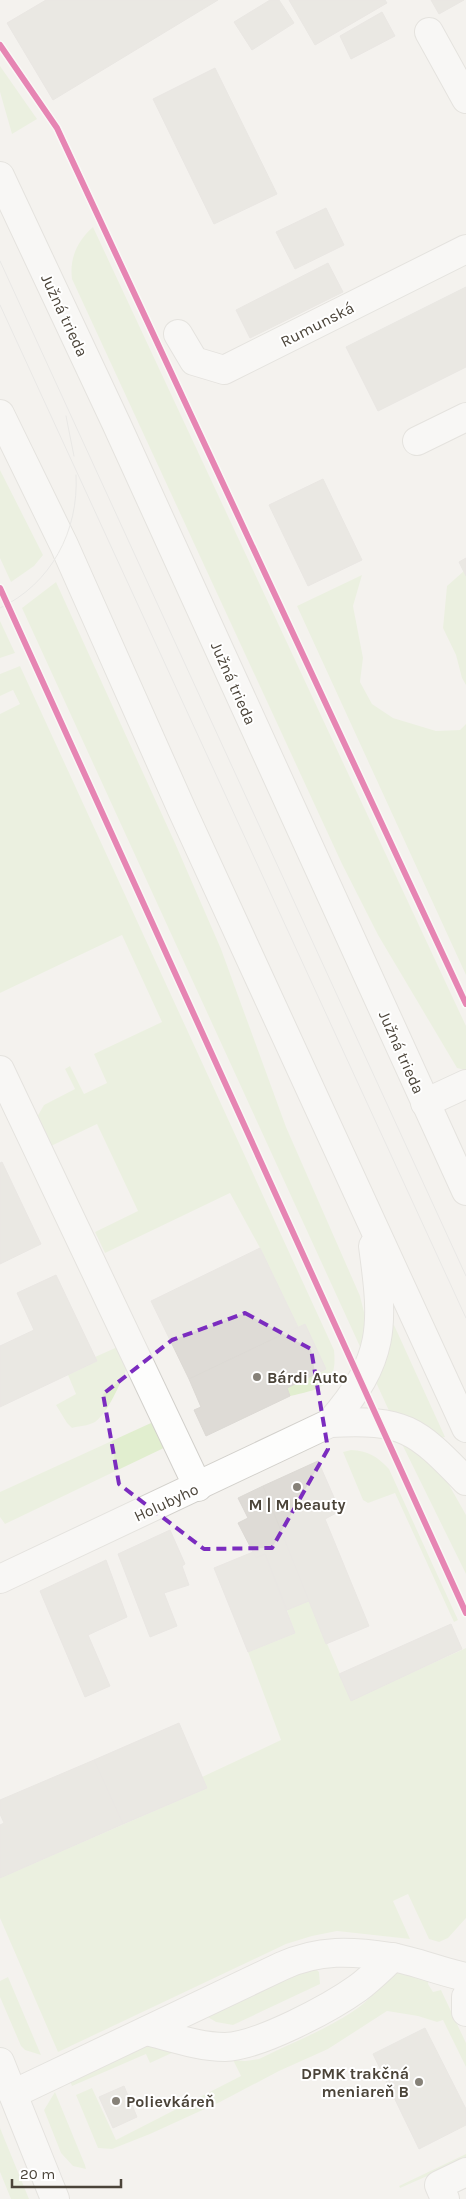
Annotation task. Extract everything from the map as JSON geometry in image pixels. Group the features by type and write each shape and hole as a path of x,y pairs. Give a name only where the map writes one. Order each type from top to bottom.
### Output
{"street":[{"path":"429,32 466,99"},
{"name":"Južná trieda","path":"0,176 116,423 466,1191"},
{"name":"Rumunská","path":"178,334 194,361 224,370 466,248"},
{"path":"0,414 64,545 135,706 466,1428"},
{"path":"417,441 466,417"},
{"path":"0,1070 198,1487"},
{"path":"425,1103 466,1084"},
{"path":"330,1423 354,1394 368,1368 377,1343 380,1310 368,1216"},
{"path":"330,1423 379,1422 400,1427 434,1448 466,1481"},
{"name":"Holubyho","path":"0,1579 330,1423"},
{"path":"13,2094 296,1959 329,1952 393,1958 466,1977"},
{"path":"146,2031 214,2047 243,2045 264,2038 331,2005 359,1987 393,1958"},
{"path":"466,1997 466,2012"},
{"path":"0,2062 55,2199"},
{"path":"445,2199 438,2185 466,2172"}],"highlighted area":[{"path":"245,1313 311,1349 328,1449 272,1548 204,1549 119,1484 103,1394 172,1340"}],"green space":[{"path":"0,66 37,119 12,134 0,92"},
{"path":"93,227 466,1026 466,1070 457,1068 378,935 342,864 72,279 73,257 83,238"},
{"path":"0,470 43,555 34,566 11,582 0,558"},
{"path":"464,571 466,576 466,685 462,678 456,655 443,628 447,586"},
{"path":"362,575 353,606 363,658 360,682 372,704 393,718 436,731 460,730 466,724 466,975 297,606"},
{"path":"56,582 175,843 221,949 286,1127 360,1296 366,1320 362,1351 22,608"},
{"path":"0,621 15,653 0,658"},
{"path":"20,666 334,1350 333,1372 330,1379 318,1388 290,1396 287,1388 326,1369 305,1324 298,1327 260,1248 230,1193 105,1253 95,1232 138,1211 97,1124 51,1146 37,1117 44,1105 75,1089 65,1069 70,1066 84,1094 107,1083 94,1054 162,1022 122,935 0,993 0,714 20,704 13,690 0,696 0,674"},
{"path":"394,1325 445,1437 441,1438 390,1413 374,1378 389,1328"},
{"path":"122,1345 128,1365 110,1404 95,1422 72,1428 56,1405 76,1394 68,1375 97,1361 95,1357"},
{"path":"151,1423 155,1424 170,1445 5,1524 0,1517 0,1492"},
{"path":"401,1442 417,1452 444,1476 466,1515 466,1574"},
{"path":"351,1450 372,1455 389,1469 458,1620 454,1622 395,1493 368,1503 363,1500 343,1452"},
{"path":"309,1601 351,1700 466,1648 466,1918 448,1938 439,1942 429,1939 408,1894 393,1901 410,1939 337,1931 286,1944 58,2052 0,1918 0,1878 207,1788 202,1777 281,1740 248,1652 295,1633 287,1610"},
{"path":"311,1965 319,1972 320,1984 233,2025 216,2022 206,2016"},
{"path":"399,1972 429,1978 428,1984 433,1992 441,1990 466,2043 466,2067 443,2020 437,2022 418,2016 387,2011 328,2049 279,2071 220,2102 112,2149 98,2148 76,2095 92,2088 116,2140 241,2076 233,2060 259,2059 341,2019 358,2008"},
{"path":"8,1977 41,2055 25,2050 21,2046 0,1997 0,1981"},
{"path":"139,2042 187,2046 150,2063 146,2054 72,2086 68,2076"},
{"path":"55,2092 86,2169 73,2166 61,2153 44,2110"},
{"path":"0,2128 29,2199 11,2199 0,2172"},
{"path":"466,2154 466,2159 400,2188 399,2186"}],"building":[{"path":"46,0 218,0 53,100 7,23"},
{"path":"270,0 279,0 294,23 252,50 234,22"},
{"path":"289,0 385,0 387,3 315,45"},
{"path":"431,0 464,0 439,14"},
{"path":"382,12 395,36 351,59 340,36"},
{"path":"215,68 277,194 214,224 153,99"},
{"path":"326,208 344,245 295,269 276,232"},
{"path":"328,263 343,292 250,338 236,310"},
{"path":"466,287 466,367 378,411 346,347"},
{"path":"323,479 362,560 308,586 269,505"},
{"path":"466,558 466,576 459,562"},
{"path":"2,1162 41,1244 0,1264 0,1163"},
{"path":"260,1248 298,1327 189,1379 151,1301"},
{"path":"56,1275 97,1361 0,1407 0,1346 34,1330 17,1293"},
{"path":"305,1324 326,1369 287,1388 290,1396 206,1436 194,1410 201,1407 189,1379"},
{"path":"318,1461 340,1511 325,1519 369,1626 326,1644 263,1486"},
{"path":"263,1486 309,1601 287,1610 265,1554 256,1558 238,1523 248,1518 238,1498"},
{"path":"170,1530 185,1564 182,1566 189,1585 164,1593 177,1626 150,1637 118,1554"},
{"path":"253,1552 256,1558 265,1554 295,1633 248,1652 214,1568"},
{"path":"106,1560 127,1617 88,1635 110,1686 85,1697 40,1591"},
{"path":"451,1624 462,1649 351,1701 339,1674"},
{"path":"179,1723 207,1788 123,1824 94,1760"},
{"path":"94,1760 123,1824 0,1878 0,1825 4,1823 0,1814 0,1800"},
{"name":"DPMK trakčná meniareň B","path":"425,2028 466,2109 466,2125 419,2149 373,2054"},
{"path":"124,2086 137,2117 113,2128 99,2097"}],"tram line":[{"path":"0,261 466,1276"},
{"path":"0,305 466,1318"},
{"path":"66,416 74,456"},
{"path":"0,608 18,598 34,585 58,554 73,516 76,496 76,475"}],"cycle path":[{"path":"0,45 57,128 466,1004"},
{"path":"0,588 466,1613"}],"place":[{"name":"Bárdi Auto","path":"257,1377"},
{"name":"M | M beauty","path":"297,1487"},
{"name":"DPMK trakčná meniareň B","path":"419,2082"},
{"name":"Polievkáreň","path":"116,2101"}]}
